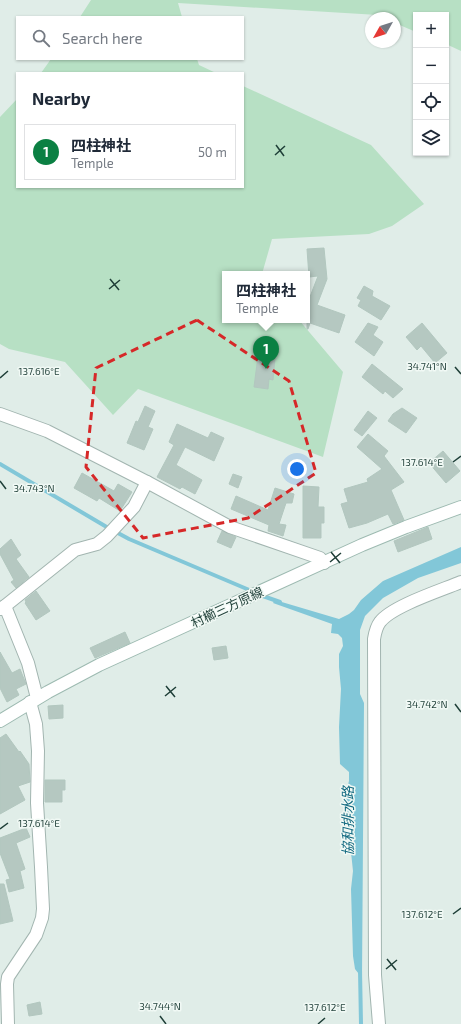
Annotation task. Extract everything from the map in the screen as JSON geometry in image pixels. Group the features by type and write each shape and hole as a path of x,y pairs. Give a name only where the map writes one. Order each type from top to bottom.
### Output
{"street":[{"path":"0,414 47,431 147,482 230,527 320,558 324,563"},
{"path":"8,1024 8,977 36,935 40,927 42,914 37,803 38,751 34,700 28,662 3,608 75,550 97,544 107,536 134,507 147,482"},
{"name":"村櫛三方原線","path":"0,721 34,700 99,666 384,536 461,507"},
{"path":"379,1024 375,975 374,639 380,622 396,609 461,582"}],"highlighted area":[{"path":"197,320 289,381 316,473 248,518 143,538 86,467 96,368"}],"green space":[{"path":"91,0 461,0 461,51 449,45 449,12 413,12 413,31 401,26 401,12 365,12 365,14 178,3 182,16 81,16"},
{"path":"50,60 197,60 199,65 214,72 42,72"},
{"path":"244,86 371,145 424,204 392,226 369,234 272,239 263,271 222,271 222,323 302,323 343,372 323,457 138,389 113,415 65,362 9,349 0,344 0,117 16,100 16,188 244,188"}],"water":[{"path":"461,547 461,563 418,578 383,598 365,616 360,630 360,694 364,703 362,978 355,969 353,956 351,889 353,871 351,852 354,840 349,818 343,802 349,781 349,772 340,764 339,727 341,689 339,654 343,646 342,638 338,634 331,633 332,624 273,603 275,600 339,619 354,610 361,600 383,581"}],"building":[{"path":"324,248 327,279 317,305 345,315 339,333 310,323 310,297 318,276 310,277 307,249"},
{"path":"364,286 373,291 372,296 390,306 381,320 358,306 361,300 357,298"},
{"path":"307,323 310,323 308,329"},
{"path":"368,323 378,327 373,335 383,342 374,356 355,342"},
{"path":"422,323 447,353 435,363 421,346 417,350 406,337"},
{"path":"258,356 275,358 273,380 269,379 268,389 254,387"},
{"path":"372,364 403,389 393,398 385,391 383,394 362,377"},
{"path":"145,406 155,411 148,427 153,429 144,450 127,443 136,421 138,422"},
{"path":"402,408 417,418 406,433 388,421 393,414"},
{"path":"368,411 377,418 362,436 354,430"},
{"path":"177,424 208,438 211,432 224,438 214,461 185,447 176,465 202,480 195,494 182,487 180,489 157,477 174,445 169,442"},
{"path":"368,434 388,451 384,456 404,482 391,490 404,520 393,524 388,514 367,523 349,528 341,504 348,502 344,489 368,482 367,479 382,469 357,447"},
{"path":"443,451 460,471 446,483 429,463"},
{"path":"82,473 114,491 118,484 132,492 120,511 99,498 97,501 74,488"},
{"path":"233,474 242,477 238,488 229,484"},
{"path":"303,486 319,487 318,507 324,507 324,523 321,523 321,538 303,538"},
{"path":"275,488 294,494 292,503 286,503 279,524 286,525 283,536 268,531 269,525 231,509 236,496 268,510"},
{"path":"428,527 432,539 398,552 394,541"},
{"path":"222,531 236,537 231,548 217,542"},
{"path":"11,539 21,555 16,559 29,577 16,588 11,582 14,580 0,554 0,549"},
{"path":"36,591 50,611 36,620 25,603 25,600"},
{"path":"125,632 130,643 95,658 90,648"},
{"path":"226,646 228,658 214,660 212,648"},
{"path":"0,652 12,673 20,669 26,684 16,689 19,695 7,702 0,688"},
{"path":"63,705 63,718 49,719 48,706"},
{"path":"6,734 29,764 30,782 18,786 25,800 0,814 0,738"},
{"path":"45,780 65,780 65,790 62,790 62,802 45,802"},
{"path":"26,828 30,837 16,843 25,869 20,871 24,888 9,892 6,880 10,879 0,853 0,838"},
{"path":"0,884 4,884 13,921 0,924"},
{"path":"40,1002 42,1014 29,1016 27,1005"}],"waterway":[{"path":"0,464 129,539 254,592"},
{"path":"260,595 280,602"},
{"name":"協和排水路","path":"360,970 361,1024"}],"place":[{"name":"四柱神社","path":"266,369"}]}
